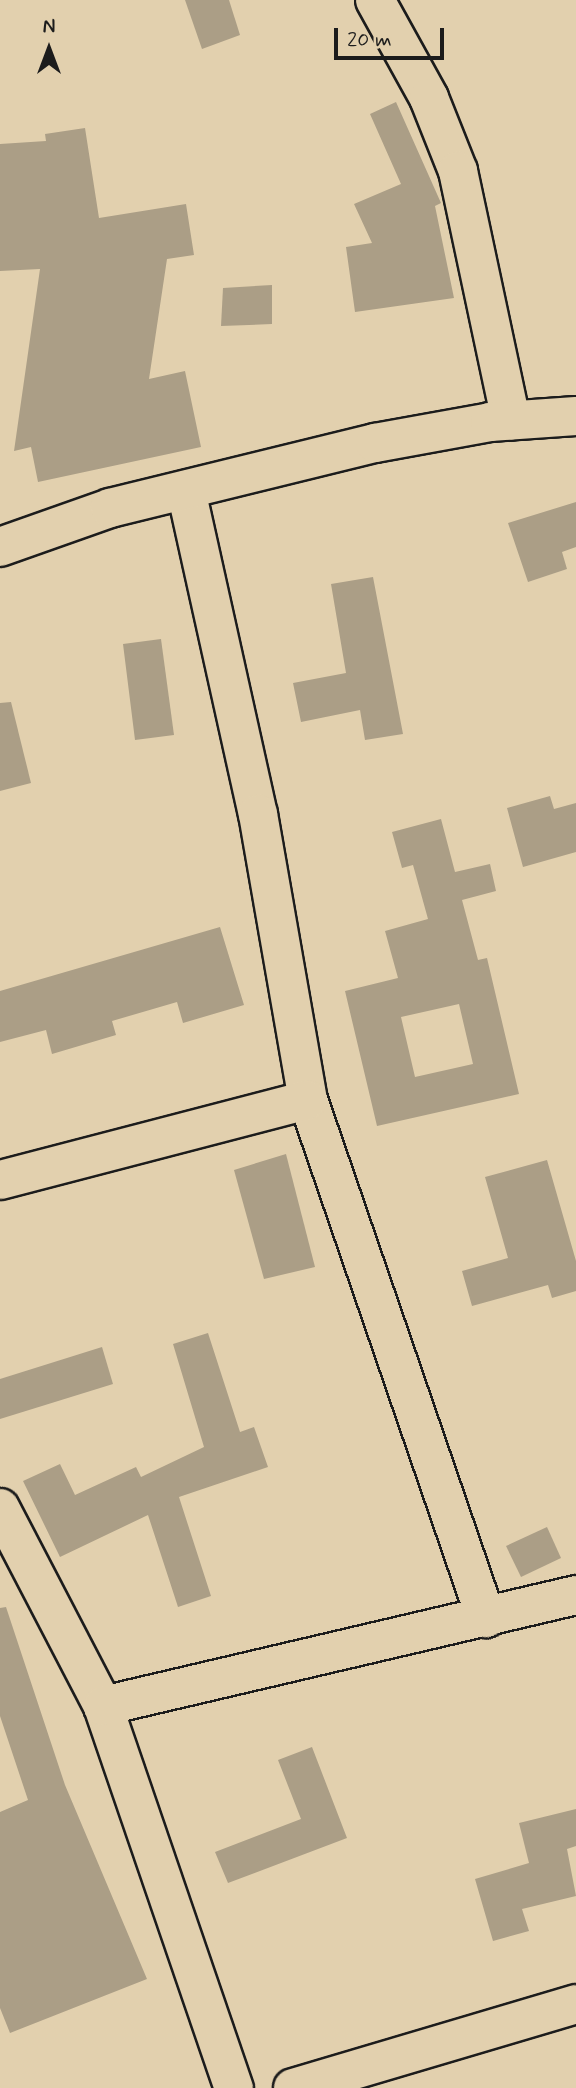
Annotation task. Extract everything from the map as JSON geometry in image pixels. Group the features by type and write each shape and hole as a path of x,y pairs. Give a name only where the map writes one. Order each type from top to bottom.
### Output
{"street":[{"path":"375,0 429,98 458,171 512,420"},
{"path":"0,547 186,490 375,443 512,420 576,416"},
{"path":"186,490 258,814 308,1100 486,1618"},
{"path":"0,1180 308,1100"},
{"path":"0,1508 11,1561 103,1706 234,2088"},
{"path":"103,1706 576,1595"},
{"path":"293,2088 576,2004"}],"building":[{"path":"185,0 229,0 240,35 202,49"},
{"path":"396,102 441,203 435,206 454,298 355,312 346,247 372,243 354,204 401,184 370,114"},
{"path":"85,128 99,218 186,204 194,255 167,259 149,379 185,371 201,447 38,482 31,447 14,451 40,269 0,271 0,144 46,141 45,134"},
{"path":"272,285 272,324 221,326 223,288"},
{"path":"576,502 576,547 562,552 567,569 528,582 508,523"},
{"path":"373,577 403,734 365,740 360,710 301,722 293,683 346,673 331,584"},
{"path":"161,639 174,735 135,740 123,644"},
{"path":"11,702 31,783 0,791 0,703"},
{"path":"550,796 554,809 576,803 576,852 523,867 507,808"},
{"path":"441,819 455,872 490,864 496,891 462,900 478,960 487,958 519,1094 377,1126 345,991 398,978 385,931 428,919 413,865 402,868 392,832","holes":["459,1004 473,1064 415,1077 401,1017"]},
{"path":"220,927 244,1005 183,1023 177,1002 112,1021 116,1035 52,1054 46,1030 0,1042 0,991"},
{"path":"286,1154 315,1267 264,1279 234,1170"},
{"path":"547,1160 576,1261 576,1291 552,1298 548,1285 472,1306 462,1271 508,1258 485,1177"},
{"path":"208,1333 240,1432 254,1427 268,1467 179,1497 211,1596 178,1607 148,1515 60,1557 23,1481 60,1464 75,1495 136,1467 141,1477 204,1447 173,1344"},
{"path":"102,1347 113,1384 0,1419 0,1379"},
{"path":"547,1527 561,1558 521,1577 506,1546"},
{"path":"6,1607 65,1785 147,1979 10,2033 0,2008 0,1812 28,1800 0,1716 0,1608"},
{"path":"312,1747 347,1838 228,1883 215,1852 301,1819 278,1760"},
{"path":"576,1809 576,1846 567,1849 576,1896 522,1909 529,1931 493,1941 475,1879 529,1863 519,1823"}]}
